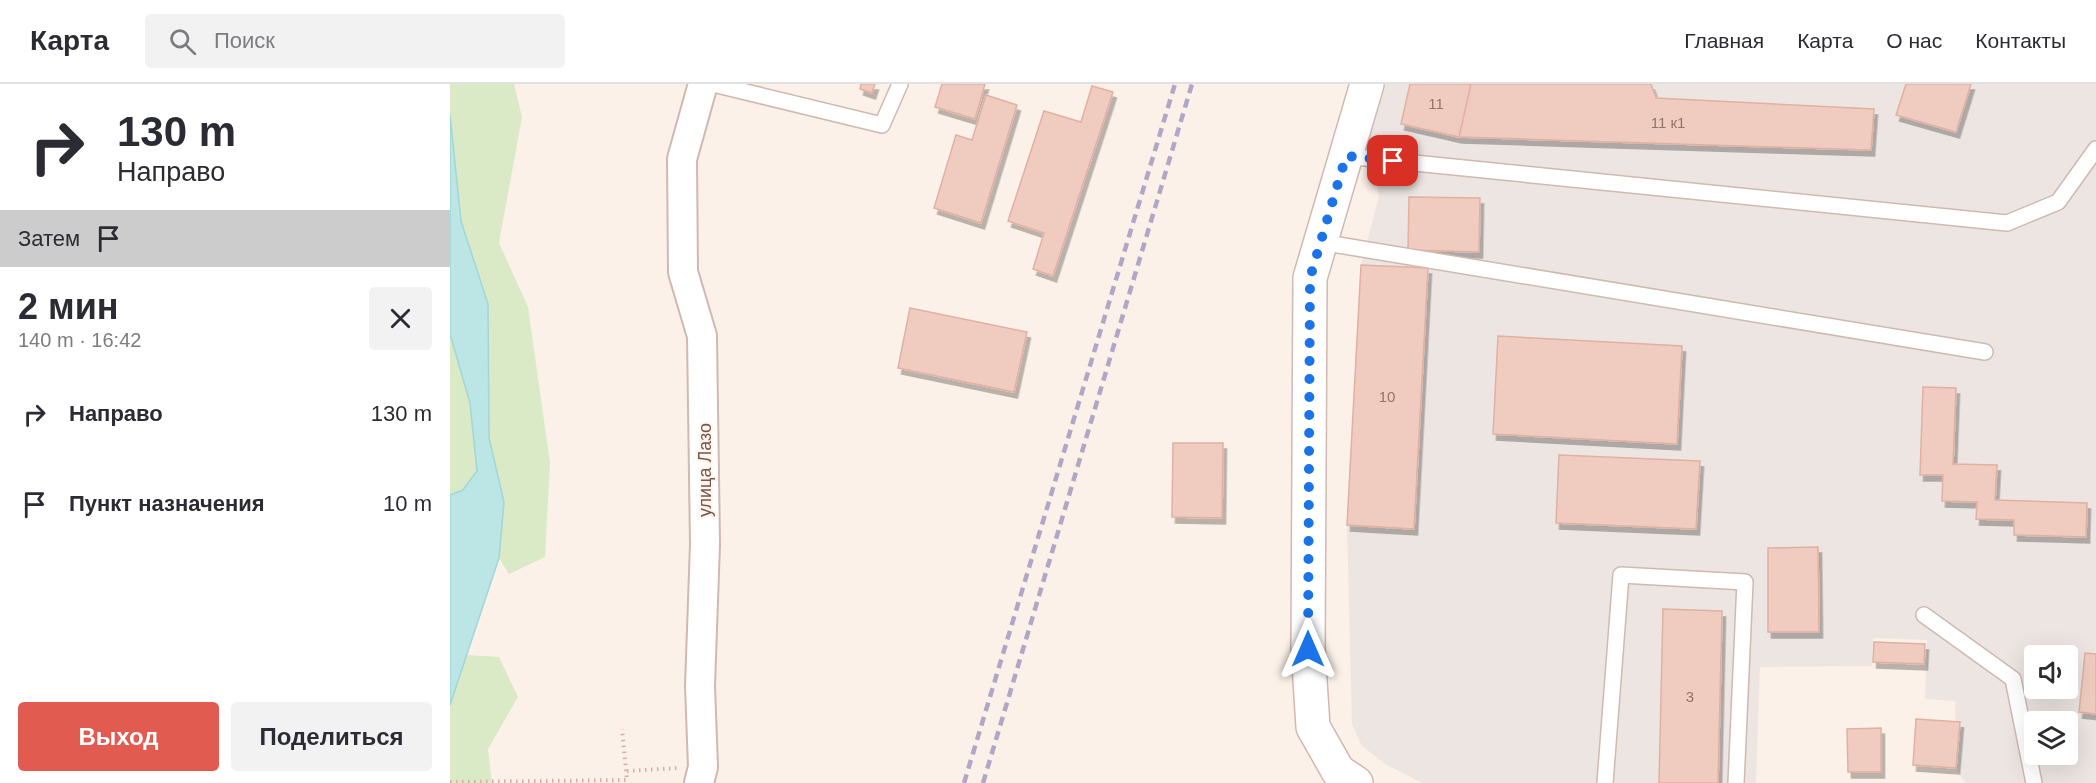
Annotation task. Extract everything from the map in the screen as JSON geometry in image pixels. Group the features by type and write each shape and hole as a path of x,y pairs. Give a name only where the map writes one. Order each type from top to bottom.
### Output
{"street":[{"name":"улица Лазо","path":"699,783 703,767 700,686 705,532 702,336 683,272 682,159 704,84"},
{"path":"1356,783 1338,771 1313,727 1308,649 1310,278 1367,84"}],"lane":[{"path":"713,84 882,125 900,84"},
{"path":"1346,156 2007,223 2058,202 2096,149"},
{"path":"1320,242 1985,352"},
{"path":"1605,783 1621,575 1744,582 1736,783"},
{"path":"1924,615 2013,680 2034,783"}],"path":[{"path":"450,782 627,780 622,729"},
{"path":"627,771 672,769"}],"shaded area":[{"path":"1386,84 2096,84 2096,783 1965,783 1956,768 1955,701 1925,699 1927,640 1873,638 1872,666 1760,667 1756,783 1422,783 1385,764 1362,746 1352,724 1347,525 1361,265 1379,196 1367,145"}],"green space":[{"path":"450,84 514,84 522,117 499,243 528,307 550,463 545,557 509,574 499,558 504,503 489,438 488,304 461,221 450,115"},
{"path":"450,334 470,403 477,471 463,490 450,495"},
{"path":"466,655 499,657 518,697 488,749 492,783 450,783 450,705"}],"water":[{"path":"450,115 461,221 488,304 489,438 504,502 499,558 450,705 450,495 463,490 477,471 470,403 450,334"}],"building":[{"path":"861,84 875,84 872,93 860,89"},
{"path":"942,84 985,84 975,119 935,107"},
{"path":"1410,84 1471,84 1459,137 1401,124"},
{"path":"1471,84 1651,84 1656,98 1874,109 1871,150 1459,137"},
{"path":"1906,84 1971,84 1956,132 1896,115"},
{"path":"1092,86 1113,92 1053,276 1033,269 1044,233 1008,221 1044,111 1081,122"},
{"path":"986,95 1017,105 981,223 934,208 956,135 972,140"},
{"path":"1409,197 1480,198 1479,252 1408,250"},
{"path":"1361,265 1428,268 1414,529 1347,525"},
{"path":"910,308 1027,332 1014,392 898,368"},
{"path":"1498,336 1682,346 1677,444 1493,434"},
{"path":"1923,387 1956,388 1953,464 1997,465 1995,500 2087,503 2086,537 2014,535 2014,520 1976,519 1977,502 1942,501 1943,475 1920,475"},
{"path":"1173,443 1223,443 1222,518 1172,517"},
{"path":"1559,455 1700,461 1696,529 1556,523"},
{"path":"1818,547 1819,632 1768,632 1768,548"},
{"path":"1663,609 1722,611 1718,783 1659,783"},
{"path":"1874,642 1925,644 1924,664 1873,662"},
{"path":"2085,653 2096,654 2096,714 2079,712"},
{"path":"1916,719 1960,722 1956,768 1913,765"},
{"path":"1881,728 1881,772 1848,772 1847,729"}],"railway":[{"path":"964,783 1175,84"},
{"path":"983,783 1192,84"}],"route":[{"path":"1308,649 1310,278 1346,156 1393,161"}]}
